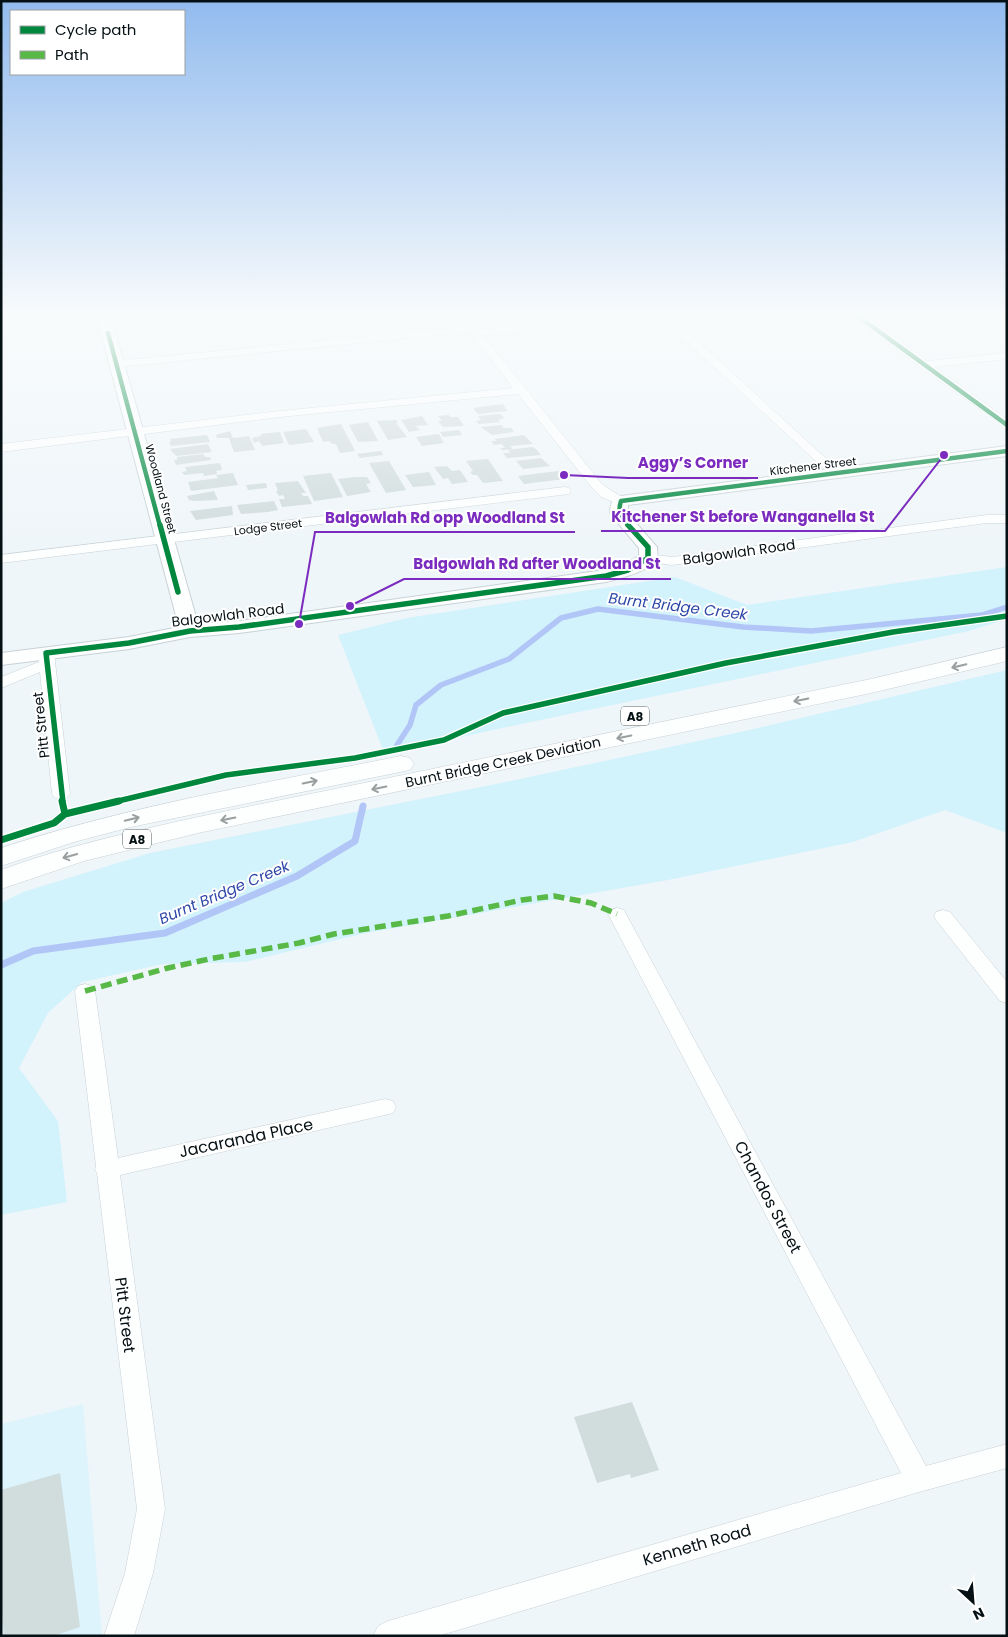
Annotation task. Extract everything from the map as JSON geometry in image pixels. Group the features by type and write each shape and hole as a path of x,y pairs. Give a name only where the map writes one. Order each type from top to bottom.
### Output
{"highway":[{"name":"Burnt Bridge Creek Deviation","path":"1,857 64,836 138,818 829,676 1007,636"},
{"name":"Burnt Bridge Creek Deviation","path":"1,880 35,866 91,850 198,824 871,686 1007,654"}],"street":[{"name":"Woodland Street","path":"123,390 190,631"},
{"path":"1,448 391,408 419,402 519,390"},
{"path":"522,390 597,486 605,494 621,501 618,509 620,515 648,546 648,558"},
{"path":"742,390 836,473"},
{"path":"959,390 1007,425"},
{"name":"Kitchener Street","path":"621,501 1007,451"},
{"name":"Lodge Street","path":"1,559 565,491"},
{"name":"Balgowlah Road","path":"1,659 47,658 190,631 249,626 606,576 628,570 648,558 672,561 987,519 1007,519"},
{"path":"1,683 47,658"},
{"name":"Pitt Street","path":"47,658 61,794"},
{"name":"Chandos Street","path":"617,914 919,1480"},
{"path":"943,916 1007,996"},
{"name":"Pitt Street","path":"85,991 150,1509 139,1573 118,1636"},
{"name":"Jacaranda Place","path":"106,1169 385,1107"},
{"name":"Kenneth Road","path":"388,1636 919,1480 1007,1456"}],"shaded area":[{"path":"1007,567 1007,619 969,631 488,731 385,755 338,635 407,618 675,577 747,605"},
{"path":"1007,670 1007,833 945,810 853,842 668,880 366,933 245,962 163,964 82,982 48,1013 19,1068 58,1121 67,1202 1,1215 1,903 23,892 150,853 496,784 745,731"},
{"path":"83,1404 102,1636 1,1636 1,1424"}],"building":[{"path":"503,404 507,411 478,414 473,408"},
{"path":"500,414 504,418 498,420 500,422 479,424 476,421 481,420 478,416"},
{"path":"449,415 450,417 458,417 464,426 443,427 438,421 442,421 438,416"},
{"path":"422,416 428,425 416,426 420,430 409,432 401,420"},
{"path":"396,420 398,422 396,423 407,437 388,440 377,421"},
{"path":"368,422 378,441 358,442 349,425"},
{"path":"341,424 355,451 340,453 336,444 332,444 330,441 323,442 317,428"},
{"path":"502,425 503,428 511,428 514,432 492,435 481,427"},
{"path":"306,429 314,442 289,445 283,432"},
{"path":"459,430 462,435 443,437 440,432"},
{"path":"230,431 233,438 249,436 255,450 234,452 229,438 217,438 216,435"},
{"path":"280,432 284,443 262,446 259,441 254,443 252,438 261,436 261,434"},
{"path":"439,434 444,443 422,446 416,437"},
{"path":"207,435 210,442 171,446 169,442 171,442 170,439"},
{"path":"524,435 533,444 510,446 513,449 502,450 500,448 505,448 502,444 494,445 491,441 496,441 495,439"},
{"path":"208,444 212,452 176,456 170,449"},
{"path":"532,447 541,455 507,458 503,453 510,453 508,450"},
{"path":"381,451 383,455 360,458 357,454"},
{"path":"203,454 205,457 210,457 211,460 176,465 174,460 177,460 177,457"},
{"path":"541,458 550,466 523,469 516,461"},
{"path":"488,459 503,481 483,483 477,475 473,475 470,472 473,471 466,461"},
{"path":"389,461 406,490 386,493 369,463"},
{"path":"220,463 222,470 216,471 217,474 204,476 203,473 184,475 182,472 187,471 185,467"},
{"path":"447,466 452,471 460,470 468,482 452,484 448,478 443,479 434,467"},
{"path":"566,470 570,476 565,479 524,484 518,476"},
{"path":"429,472 436,485 413,487 405,475"},
{"path":"233,473 238,485 191,491 188,482 218,478 216,475"},
{"path":"331,473 343,497 314,501 303,476"},
{"path":"367,477 371,483 366,484 371,492 347,496 338,479"},
{"path":"298,481 306,493 301,493 303,496 308,496 312,504 282,507 279,499 285,499 283,495 279,496 275,483"},
{"path":"266,483 267,488 248,490 246,485"},
{"path":"214,491 218,500 194,501 189,500 187,496"},
{"path":"274,501 278,510 268,512 241,514 237,505"},
{"path":"232,506 233,515 196,520 190,511"},
{"path":"632,1402 659,1470 631,1478 630,1474 597,1483 574,1417"},
{"path":"60,1473 80,1627 53,1636 4,1636 1,1601 1,1490"}],"waterway":[{"name":"Burnt Bridge Creek","path":"397,745 410,725 416,705 441,685 509,659 561,618 598,609 743,627 811,631 982,615 1007,607"},
{"name":"Burnt Bridge Creek","path":"1,965 33,951 165,933 297,876 355,841 363,806"}],"marked path":[{"path":"85,991 168,968 209,959 299,943 334,934 448,916 522,900 554,896 591,903 617,914"}],"cycle path":[{"path":"124,390 178,592"},
{"path":"960,390 1007,425"},
{"path":"65,814 61,794 46,653 129,643 190,631 239,627 606,576 628,570 648,558 648,547 620,515 618,509 621,501 1007,451"},
{"path":"1,840 54,823 65,814 226,775 355,758 444,740 503,713 726,663 893,632 1007,616"}],"place":[{"name":"Kitchener St before Wanganella St","path":"944,455"},
{"name":"Aggy’s Corner","path":"564,475"},
{"name":"Balgowlah Rd after Woodland St","path":"350,606"},
{"name":"Balgowlah Rd opp Woodland St","path":"299,624"}]}
